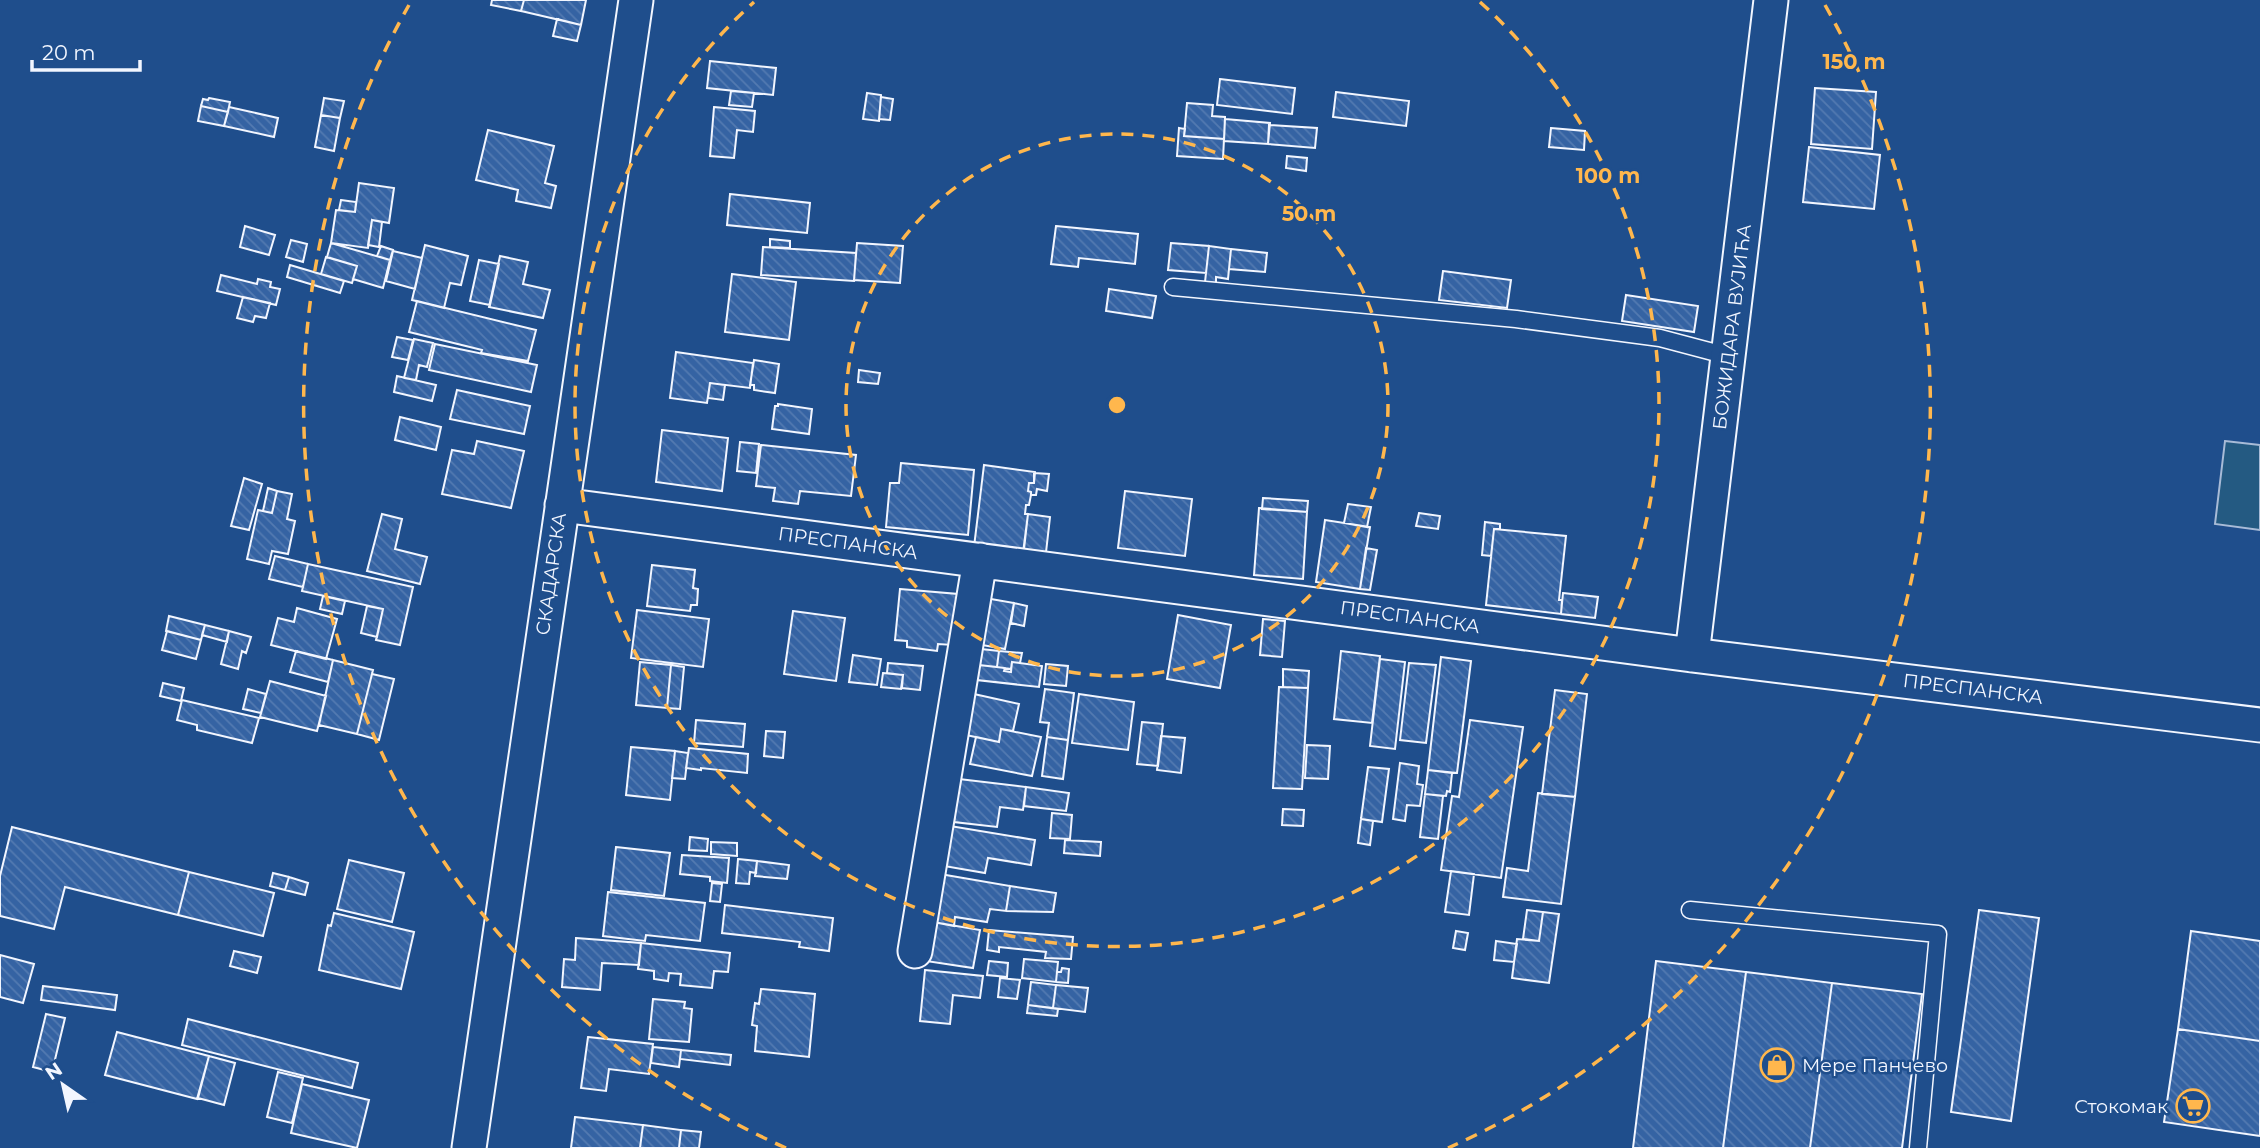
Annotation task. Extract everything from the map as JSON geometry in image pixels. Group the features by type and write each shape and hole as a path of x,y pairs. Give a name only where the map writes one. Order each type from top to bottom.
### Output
{"street":[{"name":"СКАДАРСКА","path":"469,1148 636,0"},
{"name":"БОЖИДАРА ВУЈИЋА","path":"1692,655 1771,0"},
{"name":"ПРЕСПАНСКА","path":"562,505 1692,655 2260,725"},
{"path":"915,951 980,560"}],"lane":[{"path":"1173,287 1516,319 1660,338 1728,356"},
{"path":"1690,911 1938,933 1917,1148"}],"shaded area":[{"path":"2225,441 2260,445 2260,530 2215,524"}],"building":[{"path":"492,0 524,0 521,11 491,5"},
{"path":"524,0 586,0 581,25 521,11"},
{"path":"557,19 581,25 577,41 553,36"},
{"path":"710,61 776,68 773,95 707,88"},
{"path":"1220,79 1295,88 1292,114 1217,105"},
{"path":"1815,88 1876,92 1872,149 1811,144"},
{"path":"731,91 754,93 752,107 729,105"},
{"path":"1336,92 1409,101 1406,126 1333,117"},
{"path":"867,93 881,95 879,121 863,119"},
{"path":"881,97 893,99 890,120 879,119"},
{"path":"324,98 344,101 340,118 321,115"},
{"path":"203,99 230,102 228,112 201,106"},
{"path":"1187,103 1213,105 1212,116 1225,117 1224,139 1184,136"},
{"path":"201,106 228,112 224,126 198,121"},
{"path":"229,107 278,118 274,137 224,126"},
{"path":"714,107 755,111 753,132 737,130 734,158 710,156"},
{"path":"321,115 340,118 334,151 315,147"},
{"path":"1225,119 1270,123 1268,144 1224,141"},
{"path":"1269,125 1317,128 1315,148 1268,144"},
{"path":"1179,128 1185,129 1184,136 1224,139 1223,159 1177,156"},
{"path":"1551,128 1585,131 1584,150 1549,147"},
{"path":"488,130 554,146 545,183 556,186 551,208 516,201 518,190 476,180"},
{"path":"1809,147 1880,155 1874,209 1803,202"},
{"path":"1287,156 1307,158 1306,171 1286,168"},
{"path":"359,183 394,188 389,223 372,220 368,248 331,243 336,210 355,212"},
{"path":"730,194 810,203 807,233 727,225"},
{"path":"341,200 356,202 355,212 339,210"},
{"path":"372,220 382,222 379,247 368,245"},
{"path":"245,226 275,235 269,255 240,247"},
{"path":"1056,226 1138,234 1135,264 1079,258 1078,267 1051,264"},
{"path":"770,239 790,241 790,248 770,247"},
{"path":"291,240 307,244 303,262 286,257"},
{"path":"331,243 390,260 383,288 353,279 357,266 327,257"},
{"path":"857,243 903,246 900,283 854,280"},
{"path":"1171,243 1209,246 1206,273 1168,270"},
{"path":"425,245 468,256 461,285 450,283 444,308 412,300"},
{"path":"381,246 393,250 390,260 377,256"},
{"path":"1209,246 1231,249 1228,279 1216,277 1216,283 1205,282"},
{"path":"763,247 856,253 854,281 761,275"},
{"path":"1231,249 1267,253 1265,272 1229,269"},
{"path":"393,251 422,258 415,289 386,281"},
{"path":"500,256 528,262 523,284 550,290 543,318 489,307"},
{"path":"326,257 357,266 352,283 321,274"},
{"path":"479,260 499,264 490,305 470,301"},
{"path":"290,265 344,281 340,293 287,277"},
{"path":"1443,271 1511,280 1507,308 1439,300"},
{"path":"732,274 796,282 789,340 725,332"},
{"path":"221,275 257,284 258,279 271,282 270,287 280,289 276,305 217,291"},
{"path":"1109,289 1156,296 1152,318 1106,311"},
{"path":"1626,295 1698,306 1694,332 1622,321"},
{"path":"243,297 270,303 266,318 255,316 253,322 237,318"},
{"path":"417,301 536,330 528,361 481,353 482,350 409,332"},
{"path":"397,337 413,340 408,360 392,357"},
{"path":"414,339 433,343 427,367 419,365 416,380 404,378"},
{"path":"435,344 537,365 531,392 429,370"},
{"path":"676,352 753,363 750,388 710,383 707,403 670,398"},
{"path":"754,360 779,364 775,393 754,390 754,385 750,385"},
{"path":"859,370 880,373 878,384 858,382"},
{"path":"397,376 436,385 432,401 394,392"},
{"path":"710,383 725,385 723,400 708,398"},
{"path":"457,390 530,406 524,434 450,419"},
{"path":"778,404 812,409 809,434 772,429 775,406"},
{"path":"400,417 441,427 436,450 395,440"},
{"path":"662,430 728,438 722,491 656,482"},
{"path":"477,441 524,451 511,508 442,494 452,450 474,454"},
{"path":"740,442 759,444 756,473 737,471"},
{"path":"761,445 856,455 851,496 800,491 798,504 773,501 775,488 756,486"},
{"path":"901,463 974,470 968,535 886,527 890,483 899,483"},
{"path":"984,465 1035,472 1034,483 1029,483 1028,491 1031,495 1029,505 1026,505 1025,514 1028,514 1023,553 974,547"},
{"path":"1034,473 1049,474 1047,491 1037,489 1036,495 1031,495 1028,491 1029,483 1034,483"},
{"path":"244,478 262,484 249,530 231,526"},
{"path":"268,488 277,491 272,513 263,511"},
{"path":"277,491 292,494 287,519 295,521 288,554 272,551 269,564 247,559 258,510 272,513"},
{"path":"1125,491 1192,499 1185,556 1118,548"},
{"path":"1263,498 1308,501 1307,512 1262,509"},
{"path":"1348,504 1371,507 1367,527 1344,523"},
{"path":"1259,508 1307,512 1303,579 1254,575"},
{"path":"1419,513 1440,516 1438,529 1416,526"},
{"path":"382,514 402,519 395,549 427,557 420,584 367,571"},
{"path":"1028,514 1050,517 1045,561 1023,558"},
{"path":"1325,520 1370,527 1360,589 1316,582"},
{"path":"1485,522 1500,524 1500,529 1494,529 1491,556 1482,555"},
{"path":"1494,529 1566,536 1559,600 1562,600 1561,614 1486,605"},
{"path":"1366,548 1377,550 1370,590 1360,589"},
{"path":"275,556 308,564 303,587 269,579"},
{"path":"308,564 413,587 400,645 376,640 383,609 302,591"},
{"path":"652,565 695,570 693,588 698,589 697,605 691,605 690,611 647,606"},
{"path":"900,589 958,594 953,645 938,644 937,651 907,647 907,641 895,640"},
{"path":"1563,593 1598,597 1595,618 1561,614"},
{"path":"323,596 345,601 342,614 320,609"},
{"path":"991,599 1014,603 1005,649 982,645"},
{"path":"1014,603 1027,606 1024,626 1011,623"},
{"path":"367,606 383,609 377,637 361,633"},
{"path":"297,608 337,619 326,659 271,645 278,618 294,622"},
{"path":"637,610 709,619 703,667 631,658"},
{"path":"793,611 845,618 836,681 784,674"},
{"path":"1178,615 1231,625 1220,688 1167,679"},
{"path":"169,616 205,625 201,640 166,631"},
{"path":"1263,619 1285,621 1282,657 1260,655"},
{"path":"205,625 229,631 227,642 202,635"},
{"path":"167,631 201,640 196,659 162,650"},
{"path":"229,631 251,637 246,653 242,651 238,669 221,664"},
{"path":"981,649 999,651 997,667 979,665"},
{"path":"296,651 333,660 328,682 290,672"},
{"path":"999,651 1022,653 1020,663 1012,662 1011,669 997,667"},
{"path":"1341,651 1380,656 1372,723 1334,719"},
{"path":"853,655 881,659 877,685 849,682"},
{"path":"1441,657 1471,661 1457,773 1428,770"},
{"path":"1380,659 1405,662 1395,749 1370,746"},
{"path":"333,660 373,670 357,734 319,725"},
{"path":"640,662 671,665 667,708 636,705"},
{"path":"1012,662 1042,666 1039,687 977,680 979,665 1005,668 1004,671 1011,672"},
{"path":"888,663 923,666 920,690 902,688 903,675 887,673"},
{"path":"1409,663 1436,665 1426,743 1400,740"},
{"path":"1046,664 1068,666 1066,686 1044,684"},
{"path":"671,665 684,667 680,709 667,708"},
{"path":"1283,669 1309,671 1308,688 1283,687"},
{"path":"883,673 903,675 901,689 881,687"},
{"path":"372,674 394,679 379,740 357,734"},
{"path":"270,681 326,696 317,731 260,717"},
{"path":"163,683 184,688 181,701 160,696"},
{"path":"1279,687 1308,688 1302,789 1273,788"},
{"path":"248,689 266,694 261,713 243,709"},
{"path":"1045,689 1074,693 1068,740 1047,737 1049,723 1040,722"},
{"path":"1555,690 1587,694 1575,797 1542,794"},
{"path":"974,694 1019,704 1013,731 1001,729 999,742 966,735"},
{"path":"1079,694 1134,702 1128,750 1072,743"},
{"path":"182,700 259,718 252,743 197,730 197,725 177,720"},
{"path":"696,720 745,724 743,747 694,743"},
{"path":"1470,720 1523,727 1501,878 1441,870 1452,796 1459,797"},
{"path":"1142,722 1163,724 1158,766 1137,764"},
{"path":"1001,729 1041,737 1032,776 970,764 976,737 999,742"},
{"path":"766,731 785,732 783,758 764,756"},
{"path":"1161,736 1185,738 1181,773 1157,770"},
{"path":"1047,737 1068,740 1063,779 1042,776"},
{"path":"1307,745 1330,746 1328,779 1305,778"},
{"path":"631,747 675,751 670,800 626,795"},
{"path":"689,748 748,754 747,773 686,768"},
{"path":"675,751 688,753 685,779 672,778"},
{"path":"1400,763 1419,766 1417,784 1423,785 1420,806 1407,805 1405,821 1393,819"},
{"path":"1368,767 1389,769 1382,822 1361,819"},
{"path":"1428,770 1452,773 1450,792 1447,791 1446,796 1425,794"},
{"path":"959,779 1026,787 1023,810 1000,807 997,827 954,822"},
{"path":"1026,787 1069,793 1066,811 1024,806"},
{"path":"1538,793 1575,797 1561,904 1503,897 1507,868 1528,871"},
{"path":"1425,794 1443,796 1438,839 1420,837"},
{"path":"1283,809 1304,810 1303,826 1282,825"},
{"path":"1052,813 1072,815 1070,839 1050,838"},
{"path":"1361,819 1373,821 1370,845 1358,843"},
{"path":"950,826 1035,840 1031,865 988,858 985,873 944,866"},
{"path":"12,827 189,872 178,915 65,887 54,929 0,916 0,876"},
{"path":"690,837 708,839 707,851 689,850"},
{"path":"1065,840 1101,842 1100,856 1064,853"},
{"path":"711,842 737,843 737,856 711,854"},
{"path":"616,847 670,853 664,896 611,890"},
{"path":"682,855 729,858 727,883 710,881 710,877 680,874"},
{"path":"738,859 757,861 756,873 750,872 749,884 736,883"},
{"path":"349,860 404,873 392,922 337,909"},
{"path":"757,861 789,865 787,879 755,876"},
{"path":"1451,871 1474,874 1469,915 1445,912"},
{"path":"189,872 274,893 263,936 178,915"},
{"path":"273,873 289,877 285,890 270,886"},
{"path":"940,874 1010,886 1006,911 990,909 987,922 955,917 954,926 933,922"},
{"path":"289,877 308,883 305,895 285,890"},
{"path":"712,883 722,884 720,902 710,901"},
{"path":"1010,886 1056,893 1053,912 1006,911"},
{"path":"608,892 705,903 700,941 646,935 645,941 603,936"},
{"path":"725,905 833,918 829,951 799,947 800,942 722,933"},
{"path":"1527,910 1543,912 1539,941 1523,939"},
{"path":"1979,910 2039,918 2011,1121 1951,1112"},
{"path":"1543,912 1559,914 1549,983 1512,978 1517,939 1539,941"},
{"path":"334,913 414,932 401,989 319,970 328,925 331,926"},
{"path":"933,922 980,930 973,968 926,961"},
{"path":"989,930 1073,937 1071,959 1045,958 1046,952 999,947 999,952 987,950"},
{"path":"1456,931 1468,933 1465,950 1453,948"},
{"path":"2191,931 2260,941 2260,1041 2178,1029"},
{"path":"576,938 641,943 639,965 602,963 600,990 562,987 564,959 575,960"},
{"path":"1496,941 1517,944 1514,962 1494,960"},
{"path":"641,943 730,953 728,972 714,971 712,988 680,985 681,974 669,973 668,981 654,979 654,971 638,969"},
{"path":"234,951 261,957 257,973 230,966"},
{"path":"0,955 34,964 23,1003 0,997"},
{"path":"1024,959 1058,962 1056,982 1022,978"},
{"path":"989,961 1008,963 1007,977 987,975"},
{"path":"1656,961 1746,972 1723,1148 1633,1148"},
{"path":"1062,968 1069,969 1068,983 1056,982 1057,972 1061,972"},
{"path":"925,970 983,976 980,998 953,995 950,1024 920,1021"},
{"name":"Мере Панчево","path":"1746,972 1832,983 1810,1148 1723,1148"},
{"path":"1000,978 1020,980 1017,999 998,997"},
{"path":"1031,982 1056,985 1053,1008 1028,1005"},
{"path":"1832,983 1922,994 1902,1148 1810,1148"},
{"path":"1056,985 1088,988 1085,1012 1053,1008"},
{"path":"43,986 117,995 115,1010 41,1000"},
{"path":"761,989 815,994 809,1057 755,1051 757,1026 752,1025 755,1003 759,1004"},
{"path":"653,999 685,1002 684,1008 692,1009 689,1042 649,1039"},
{"path":"1028,1005 1058,1009 1057,1016 1027,1013"},
{"path":"46,1014 65,1018 52,1072 33,1067"},
{"path":"188,1019 358,1063 352,1088 182,1045"},
{"path":"2178,1029 2260,1041 2260,1136 2164,1122"},
{"path":"117,1032 209,1056 197,1099 105,1075"},
{"path":"588,1037 653,1044 649,1074 609,1069 606,1091 581,1088"},
{"path":"653,1047 681,1050 679,1067 651,1063"},
{"path":"681,1050 731,1055 730,1065 680,1059"},
{"path":"209,1056 235,1063 224,1105 198,1098"},
{"path":"278,1072 303,1078 292,1123 267,1117"},
{"path":"302,1084 369,1100 357,1148 291,1133"},
{"path":"575,1117 643,1125 640,1148 571,1148"},
{"path":"643,1125 681,1130 679,1148 640,1148"},
{"path":"681,1130 701,1132 699,1148 679,1148"}],"place":[{"name":"Мере Панчево","path":"1777,1065"},
{"name":"Стокомак","path":"2193,1106"}]}
